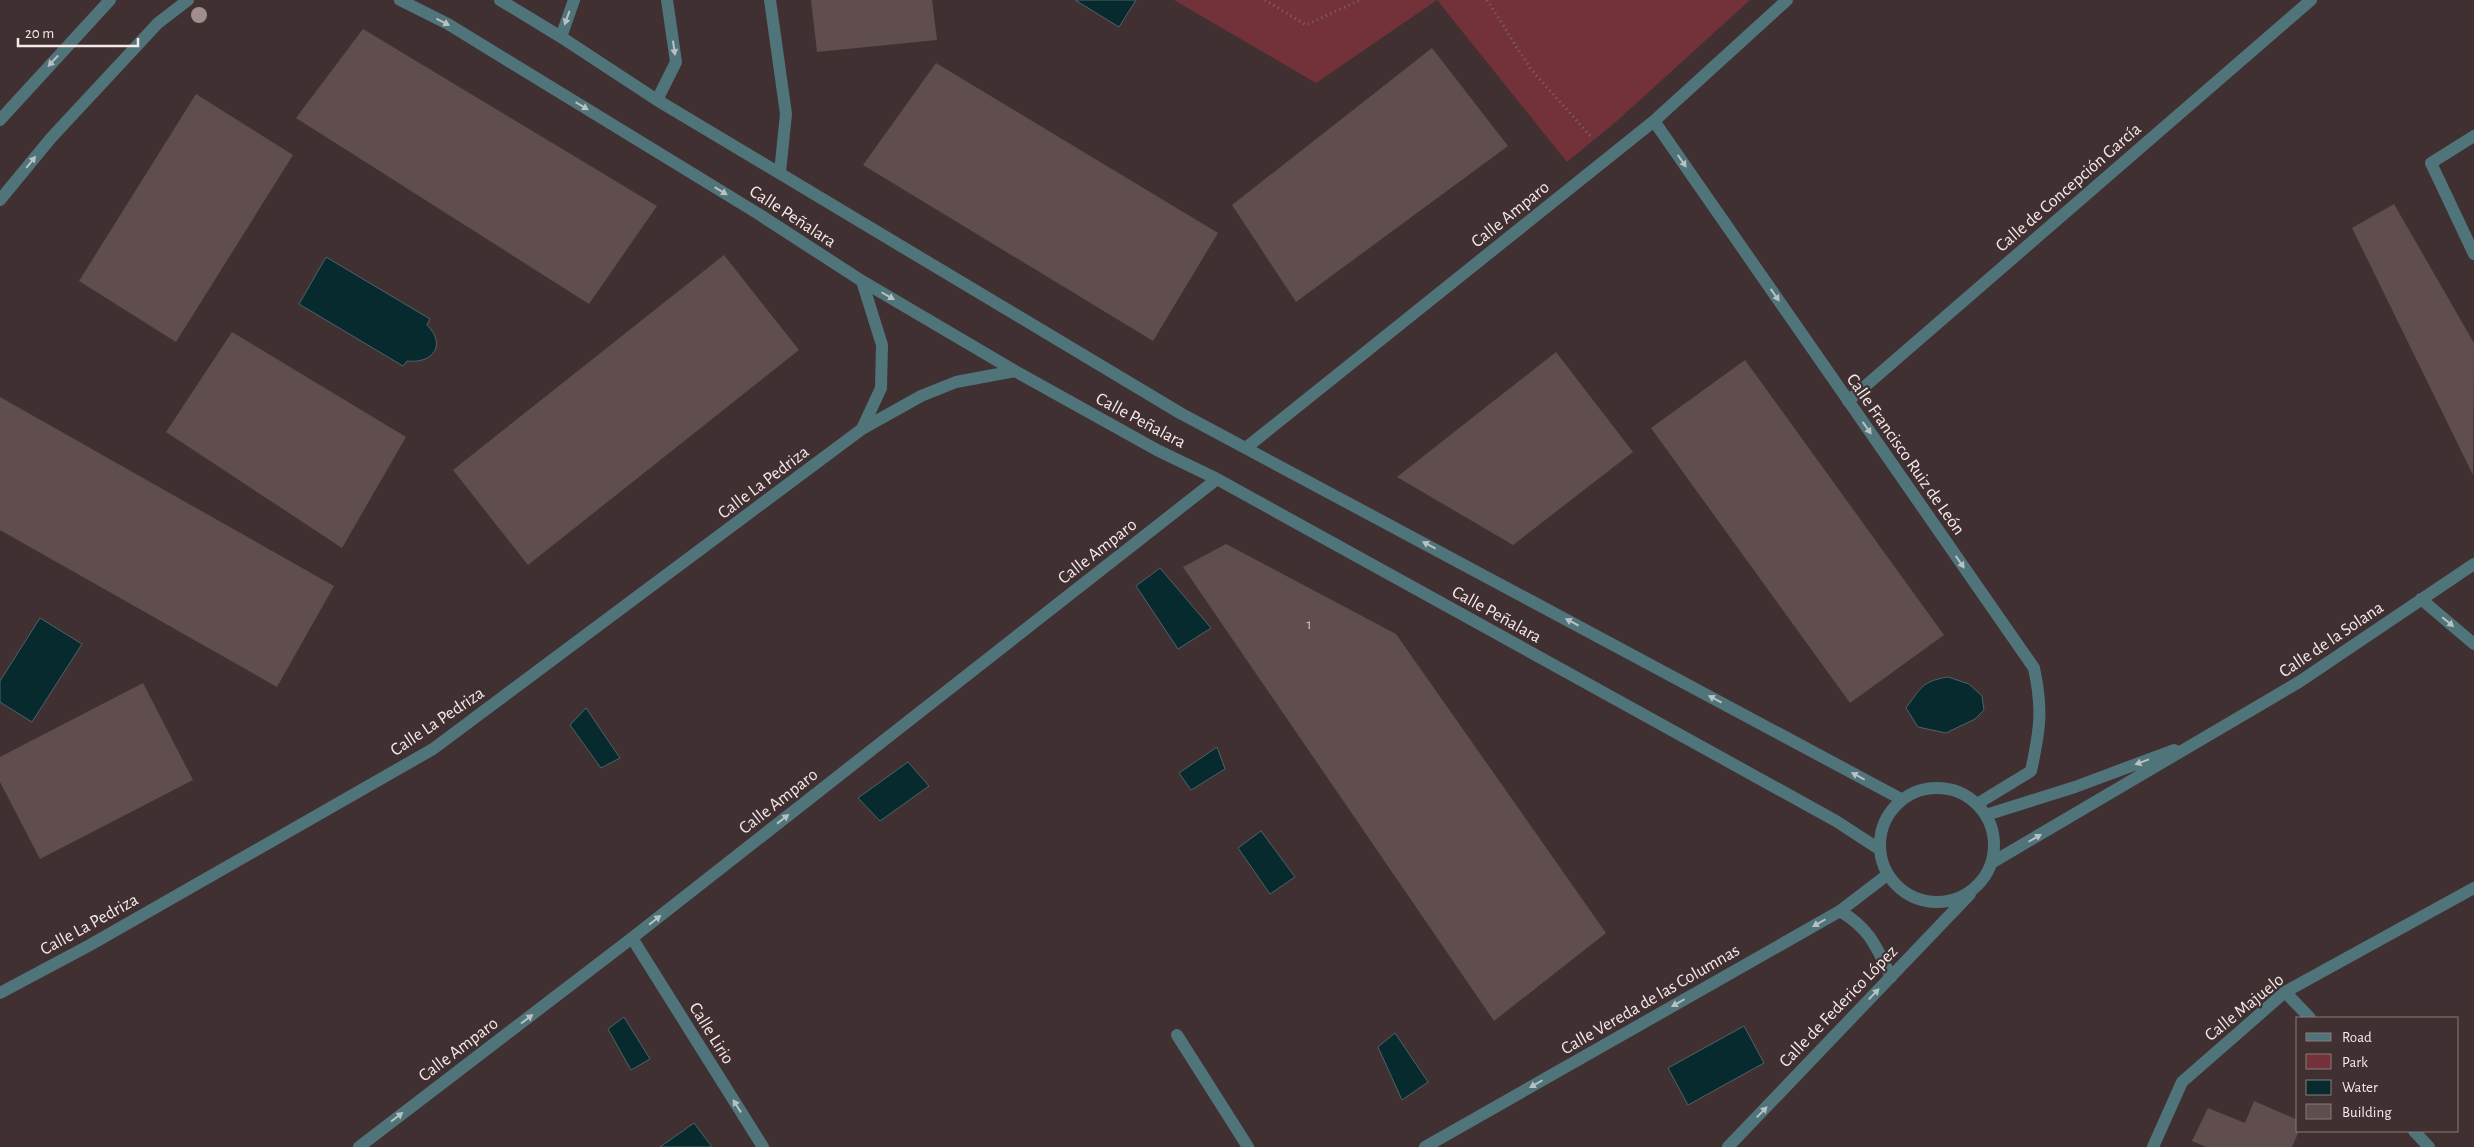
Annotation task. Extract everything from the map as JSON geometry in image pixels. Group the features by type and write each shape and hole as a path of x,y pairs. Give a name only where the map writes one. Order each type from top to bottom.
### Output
{"street":[{"path":"0,120 110,0"},
{"path":"0,200 51,138 158,23 188,0"},
{"name":"Calle Peñalara","path":"400,0 457,29 757,213 862,281 1015,371 1157,450 1217,479 1829,817 1879,849"},
{"name":"Calle Peñalara","path":"500,0 561,37 657,100 1180,413 1901,799"},
{"path":"561,37 574,0"},
{"path":"657,100 676,62 667,0"},
{"path":"770,0 786,114 780,172"},
{"name":"Calle Amparo","path":"1247,448 1654,121 1787,0"},
{"name":"Calle de Concepción García","path":"1848,401 2312,0"},
{"name":"Calle Francisco Ruiz de León","path":"1654,121 2034,668 2041,700 2039,734 2031,771 1977,804"},
{"path":"2474,136 2431,162 2474,254"},
{"name":"Calle La Pedriza","path":"862,281 882,345 881,388 862,429"},
{"name":"Calle La Pedriza","path":"0,993 90,945 434,750 862,429 921,396 956,382 1015,371"},
{"name":"Calle Amparo","path":"359,1147 632,938 1217,479"},
{"name":"Calle de la Solana","path":"1993,862 2299,682 2474,564"},
{"path":"2421,600 2474,644"},
{"name":"Calle de la Solana","path":"1986,815 2066,790 2204,739"},
{"path":"1927,788 1953,790 1977,804 1986,815 1994,836 1993,862 1974,890 1942,904 1908,895 1887,875 1879,849 1884,821 1901,799 1927,788"},
{"name":"Calle Vereda de las Columnas","path":"1425,1147 1840,911 1887,875"},
{"name":"Calle Majuelo","path":"2153,1147 2182,1082 2286,992 2474,888"},
{"name":"Calle de Federico López","path":"1728,1147 1974,890"},
{"path":"1840,911 1859,922 1876,946 1891,977"},
{"name":"Calle Lirio","path":"632,938 763,1147"},
{"path":"2286,992 2309,1017"},
{"path":"1177,1035 1248,1147"},
{"path":"2415,1132 2429,1147"}],"path":[{"path":"1265,0 1306,25 1360,0"},
{"path":"1488,0 1530,68 1609,158"}],"green space":[{"path":"1174,0 1437,0 1316,83"},
{"path":"1437,0 1750,0 1618,120 1567,162"}],"water":[{"path":"1075,0 1136,0 1119,27"},
{"path":"326,257 430,319 427,325 436,339 434,352 424,359 407,361 403,366 299,304"},
{"path":"1160,568 1211,628 1178,649 1136,586"},
{"path":"40,618 82,644 32,722 0,702 0,681"},
{"path":"1948,677 1969,684 1982,696 1984,710 1975,719 1946,733 1918,727 1906,708 1927,683"},
{"path":"586,708 620,758 601,768 570,725"},
{"path":"1217,747 1225,769 1191,790 1179,773"},
{"path":"908,762 929,786 880,821 858,798"},
{"path":"1261,831 1295,877 1270,894 1238,848"},
{"path":"624,1017 650,1059 631,1070 608,1029"},
{"path":"1744,1026 1764,1063 1688,1105 1668,1068"},
{"path":"1395,1033 1428,1082 1402,1100 1378,1047"},
{"path":"694,1123 712,1147 660,1147"}],"building":[{"path":"811,0 932,0 937,40 817,52"},
{"path":"363,29 657,206 589,304 296,118"},
{"path":"1432,48 1508,146 1296,302 1232,205"},
{"path":"936,63 1218,233 1153,341 863,165"},
{"path":"196,94 293,155 176,342 79,281"},
{"path":"2394,204 2474,343 2473,475 2352,228"},
{"path":"724,255 799,350 528,565 453,470"},
{"path":"232,332 406,437 342,548 166,432"},
{"path":"1556,352 1633,452 1513,545 1397,477"},
{"path":"1745,360 1944,635 1850,703 1651,428"},
{"path":"0,397 334,586 277,687 0,530"},
{"path":"1226,544 1396,634 1606,933 1494,1021 1183,567"},
{"path":"143,683 193,780 40,859 0,782 0,757"},
{"path":"2254,1101 2296,1119 2296,1132 2299,1132 2292,1147 2206,1147 2192,1141 2208,1108 2245,1123"}]}
